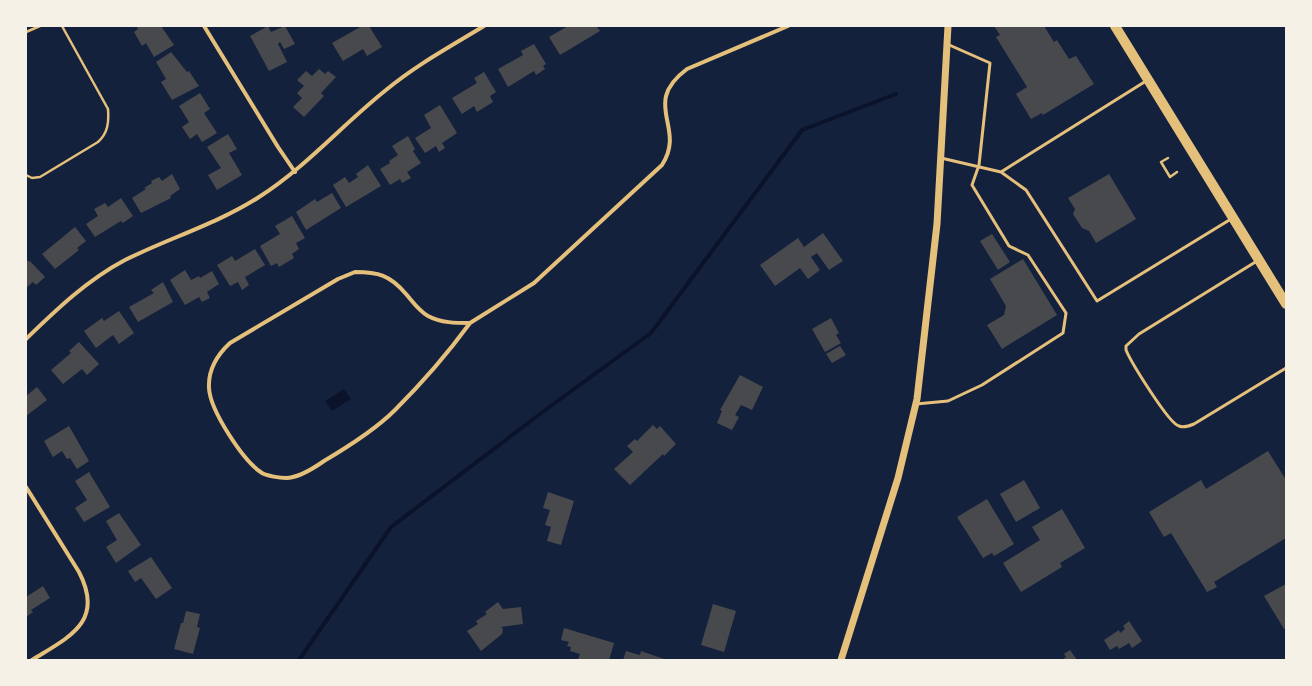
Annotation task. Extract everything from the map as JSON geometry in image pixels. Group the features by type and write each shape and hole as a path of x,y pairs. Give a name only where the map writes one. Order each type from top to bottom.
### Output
{"main road":[{"path":"1115,26 1286,304"}],"street":[{"path":"204,26 278,147 295,172"},
{"path":"26,339 66,302 93,281 124,261 220,218 258,198 295,172 386,89 417,66 484,26"},
{"path":"470,323 452,323 428,316 412,303 406,294 390,279 373,272 355,272 338,279 237,339 219,353 212,367 209,387 213,407 245,458 263,473 286,478 309,470 342,450 394,411 458,340 470,323 534,283 662,165 671,144 664,106 670,84 677,76 687,69 788,26"},
{"path":"841,660 898,478 916,404 937,224 948,26"},
{"path":"26,487 86,586 88,601 87,611 80,627 68,638 32,660"}],"lane":[{"path":"916,404 948,400 982,385 1063,333 1066,313 1028,255 1009,246 972,185 979,165 990,63 947,44"},
{"path":"1001,172 1148,80"},
{"path":"940,158 979,165 1001,172 1026,190 1097,301 1233,218"},
{"path":"1259,260 1139,334 1126,346 1128,355 1172,422 1178,426 1186,427 1194,424 1286,368"}],"path":[{"path":"26,32 40,26"},
{"path":"26,175 32,178 40,178 98,142 105,136 109,122 108,109 62,26"},
{"path":"1168,158 1161,162 1170,177 1177,172"}],"water":[{"path":"344,389 351,399 332,411 325,401"}],"building":[{"path":"136,26 161,26 174,45 154,57 146,43 142,46 134,32 138,29"},
{"path":"268,26 271,32 285,26 295,44 284,49 280,42 278,44 287,62 269,71 250,36"},
{"path":"362,26 369,26 382,47 367,56 363,49 343,61 332,43"},
{"path":"568,26 596,26 600,31 560,55 549,37"},
{"path":"994,26 1044,26 1054,42 1057,40 1069,59 1076,56 1094,84 1043,115 1042,113 1031,119 1016,94 1027,87 996,37 1000,35"},
{"path":"534,44 546,64 543,66 545,69 536,75 534,71 508,87 498,69 523,55 521,51"},
{"path":"171,52 187,72 189,71 199,86 172,100 161,82 166,79 156,62"},
{"path":"319,69 325,74 328,71 336,77 321,93 324,96 304,117 293,107 302,98 297,93 304,86 297,80 306,71 312,76"},
{"path":"484,72 496,92 490,96 493,102 477,112 474,106 462,114 452,98 477,83 474,78"},
{"path":"200,93 210,109 204,113 217,133 202,142 197,134 190,139 182,127 189,122 179,106"},
{"path":"440,105 457,133 442,143 445,148 439,152 436,146 425,153 415,138 431,128 424,115"},
{"path":"228,134 237,149 229,153 242,175 217,190 208,175 221,168 207,147"},
{"path":"408,136 415,149 413,151 421,163 407,172 411,178 402,183 400,179 390,185 380,169 390,163 389,161 398,155 392,146"},
{"path":"368,165 381,186 346,207 333,185 345,177 349,183 358,177 356,174"},
{"path":"172,174 180,189 170,196 171,198 141,213 132,198 146,189 144,188 152,183 151,181 159,177 162,181"},
{"path":"1109,174 1136,219 1096,243 1089,231 1082,228 1073,214 1075,209 1068,198"},
{"path":"332,193 341,208 306,230 296,212 315,199 317,202"},
{"path":"121,198 133,216 123,223 121,221 95,237 86,224 98,216 94,209 105,203 108,207"},
{"path":"292,216 305,238 296,243 299,249 292,254 294,258 279,267 277,263 271,266 260,246 280,234 275,226"},
{"path":"75,227 86,241 77,248 79,250 55,269 42,254"},
{"path":"823,233 843,261 829,270 817,253 811,257 820,270 808,279 800,268 775,286 760,265 798,238 804,247"},
{"path":"992,234 1010,262 998,270 980,241"},
{"path":"255,249 265,265 245,277 249,285 242,290 238,282 230,286 217,265 232,256 235,261"},
{"path":"26,259 29,262 30,261 45,277 36,285 33,282 26,288"},
{"path":"1023,259 1057,315 1002,349 987,325 1004,315 1006,306 990,279"},
{"path":"185,270 191,280 199,276 200,278 212,271 219,284 207,292 210,298 202,302 199,297 185,305 170,280"},
{"path":"163,282 173,302 138,322 129,307 154,293 151,290"},
{"path":"119,311 134,333 119,344 113,335 96,348 84,331 102,318 104,321"},
{"path":"831,318 839,333 836,335 841,343 825,352 812,329"},
{"path":"79,342 99,364 87,375 82,369 63,384 51,370 71,353 69,351"},
{"path":"840,346 846,355 832,363 826,354"},
{"path":"740,375 763,387 752,410 741,405 735,415 739,417 732,430 717,423 722,411 720,410"},
{"path":"37,387 47,400 26,416 26,396"},
{"path":"653,425 657,429 660,426 676,444 630,485 614,469 633,452 627,446 635,439 637,441"},
{"path":"69,426 89,461 77,469 70,458 67,459 62,451 53,457 44,441"},
{"path":"1268,451 1286,480 1286,538 1214,582 1217,587 1207,592 1171,533 1164,537 1149,512 1201,480 1206,489"},
{"path":"89,472 110,507 84,522 75,508 87,500 75,481"},
{"path":"1024,480 1040,508 1016,522 1000,494"},
{"path":"548,492 574,501 561,545 547,541 551,527 545,525 550,510 543,508"},
{"path":"987,499 1014,544 994,556 992,553 983,558 957,517"},
{"path":"1062,509 1085,548 1060,563 1062,567 1021,592 1003,563 1040,540 1032,527"},
{"path":"119,513 141,545 116,563 106,547 117,540 106,521"},
{"path":"151,557 172,588 156,599 141,578 135,582 128,571"},
{"path":"1286,584 1286,628 1284,629 1264,596"},
{"path":"43,586 50,598 31,610 33,612 26,617 26,597"},
{"path":"498,602 503,609 521,607 523,624 501,627 503,629 502,634 481,651 467,631 478,624 476,621 487,614 485,612"},
{"path":"713,604 736,611 724,652 701,645"},
{"path":"186,611 200,614 197,627 200,628 193,654 174,649"},
{"path":"1129,621 1142,641 1132,648 1129,643 1119,649 1117,646 1110,650 1104,640 1119,630 1120,633 1125,629 1123,626"},
{"path":"564,628 614,643 609,660 578,659 580,654 570,651 571,647 567,646 569,642 561,640"},
{"path":"1070,650 1077,660 1062,660 1066,657 1064,654"},
{"path":"626,651 640,655 641,651 667,660 623,660"}],"waterway":[{"path":"299,660 391,527 548,408 651,333 802,130 896,94"}]}
